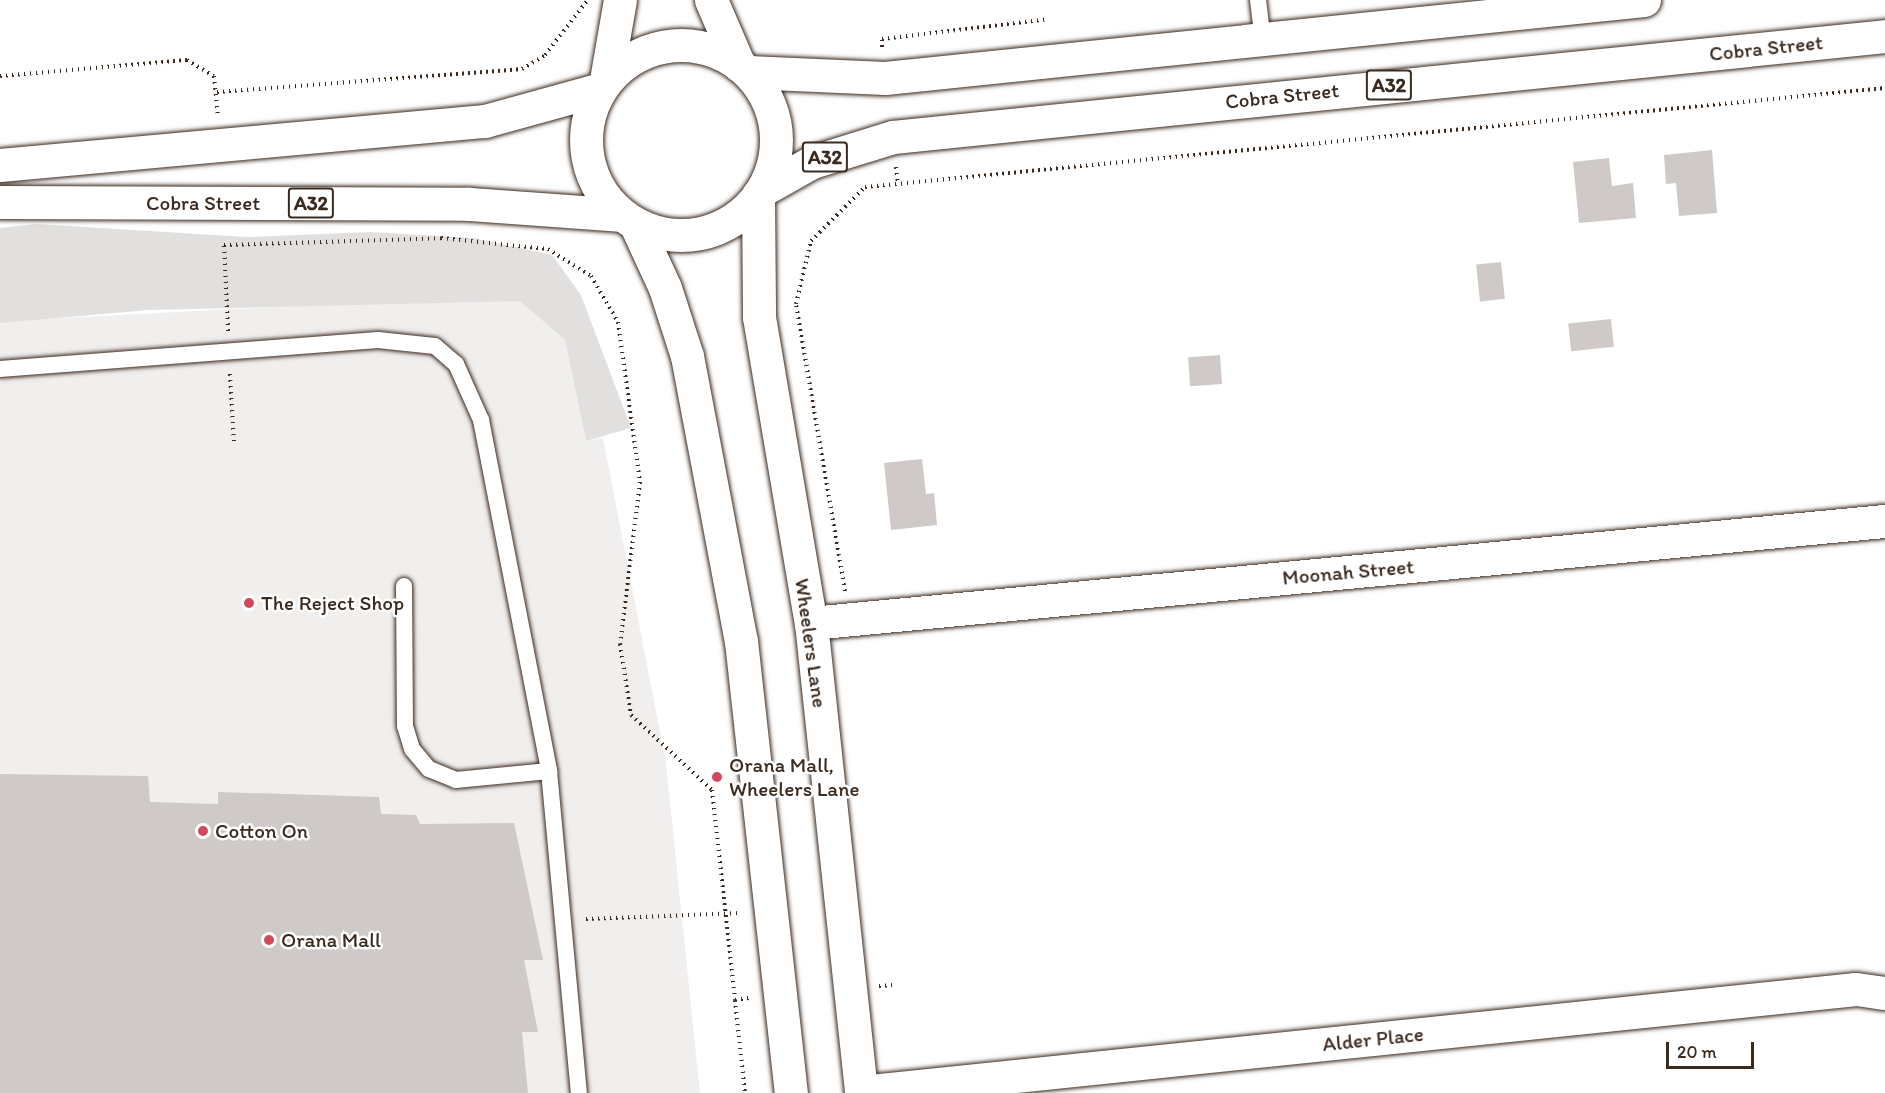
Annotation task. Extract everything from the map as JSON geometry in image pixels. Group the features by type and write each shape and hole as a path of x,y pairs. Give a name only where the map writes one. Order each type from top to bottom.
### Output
{"main road":[{"path":"620,0 603,85 588,122 587,157 599,189 629,220 677,321 696,394 741,642 782,994 791,1093"},
{"path":"711,0 744,68"},
{"name":"A32","path":"0,165 485,121 603,85 635,57 670,45 706,48 744,68 885,78 1263,38 1469,9 1644,0"},
{"name":"Cobra Street","path":"760,193 812,162 893,137 1885,36"},
{"name":"A32","path":"629,220 657,233 703,233 743,212 760,193 772,167 774,125 763,92 744,68"},
{"name":"Wheelers Lane","path":"760,193 759,317 811,623 853,987 861,1092"},
{"name":"Cobra Street","path":"0,202 469,204 629,220"},
{"name":"Moonah Street","path":"811,623 1885,520"},
{"name":"Alder Place","path":"861,1092 1856,989 1885,993"}],"lane":[{"path":"1258,0 1263,38"},
{"path":"0,369 407,340 435,346 456,364 482,420 549,771 579,1093"},
{"path":"404,586 405,726 412,749 429,769 456,780 549,771"}],"path":[{"path":"217,92 522,69 545,55 589,0"},
{"path":"885,78 882,39 1049,19"},
{"path":"0,76 187,60 214,76 217,92 219,146"},
{"path":"849,619 796,304 810,241 866,187 1885,88"},
{"path":"234,442 224,245 441,238 548,249 591,276 618,322 640,482 620,644 632,715 712,790 745,1093"},
{"path":"564,920 771,912"},
{"path":"853,987 892,985"},
{"path":"735,1000 782,994"}],"shaded area":[{"path":"36,224 247,237 370,232 473,238 552,255 581,295 631,428 586,441 565,340 520,301 149,310 0,323 0,228"},
{"name":"Orana Mall","path":"520,300 565,340 586,441 603,438 666,763 700,1093 0,1093 0,321 392,301"}],"building":[{"path":"1712,150 1717,213 1679,216 1676,183 1666,184 1664,155"},
{"path":"1609,158 1612,186 1633,183 1636,218 1579,223 1573,162"},
{"path":"1501,262 1505,299 1480,301 1476,265"},
{"path":"1611,319 1614,347 1571,351 1568,323"},
{"path":"1220,355 1222,384 1190,386 1188,357"},
{"path":"922,459 926,494 934,493 937,525 891,530 884,463"},
{"name":"Orana Mall","path":"0,774 148,776 150,802 218,804 218,792 379,797 381,814 416,815 420,824 514,823 543,960 524,960 538,1032 522,1032 528,1093 0,1093"}],"place":[{"name":"The Reject Shop","path":"249,603"},
{"name":"Orana Mall, Wheelers Lane","path":"717,777"},
{"name":"Cotton On","path":"203,831"},
{"name":"Orana Mall","path":"269,940"}]}
